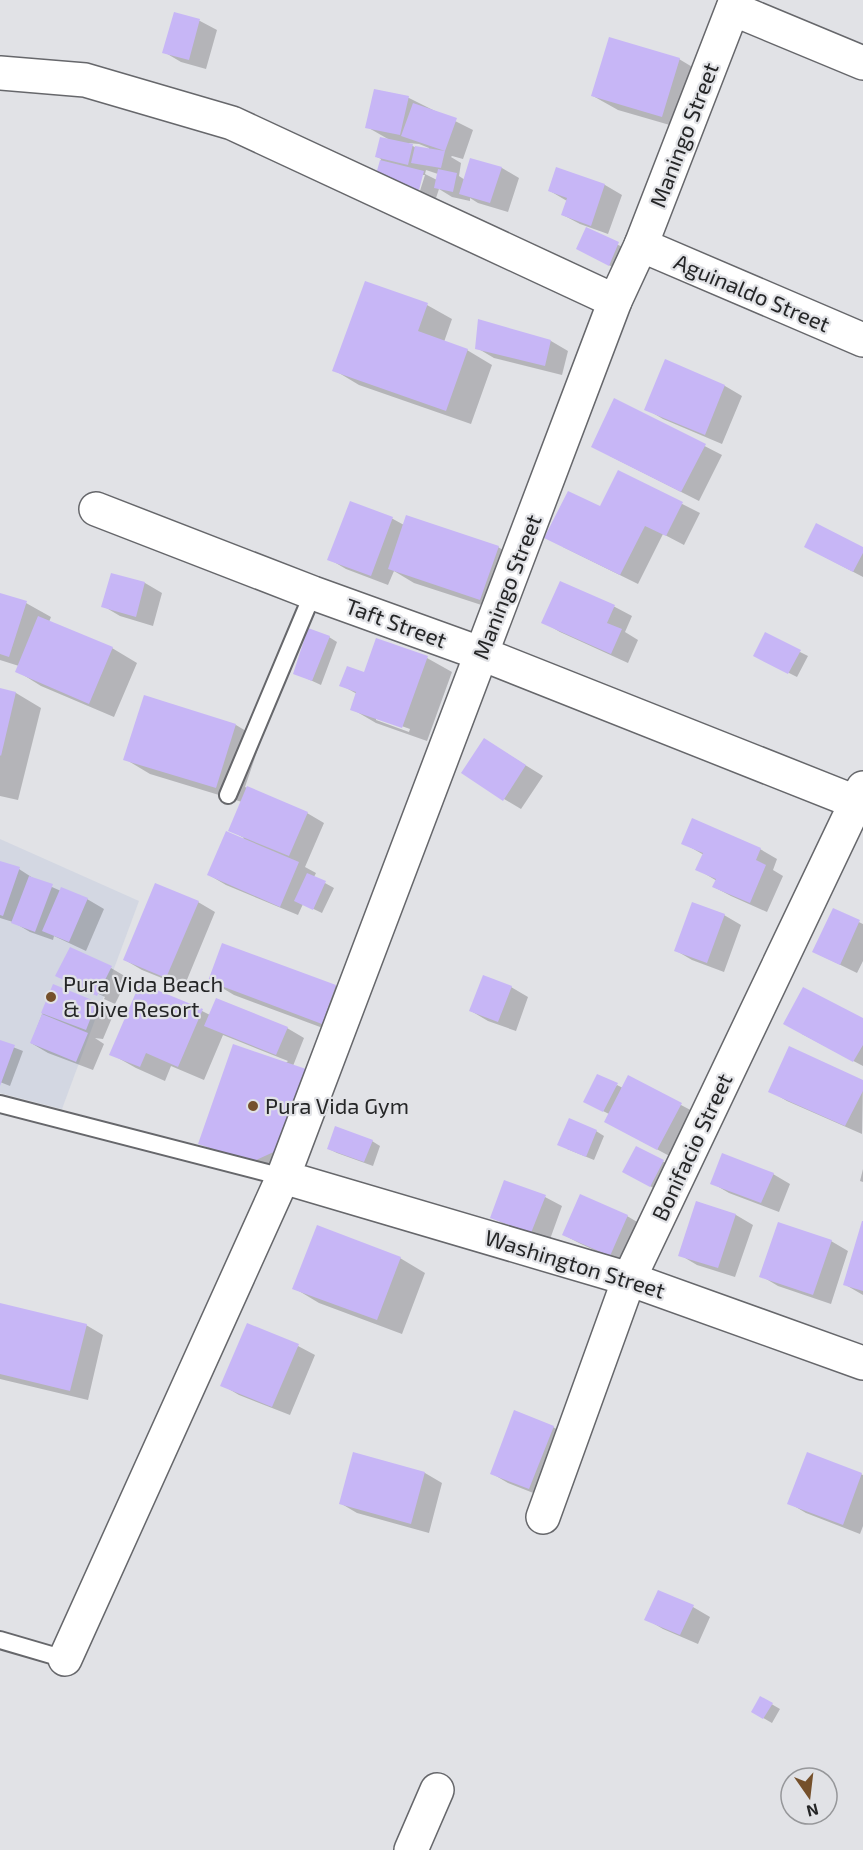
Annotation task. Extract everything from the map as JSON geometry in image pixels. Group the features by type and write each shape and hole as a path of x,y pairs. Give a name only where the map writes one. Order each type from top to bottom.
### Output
{"street":[{"path":"734,4 863,63"},
{"name":"Maningo Street","path":"65,1659 283,1177 615,301 641,245 734,4"},
{"path":"0,73 85,80 232,123 615,301"},
{"name":"Aguinaldo Street","path":"641,245 863,340"},
{"name":"Taft Street","path":"96,509 860,798"},
{"name":"Bonifacio Street","path":"543,1516 629,1279 860,798"},
{"name":"Washington Street","path":"283,1177 629,1279 863,1363"},
{"path":"411,1850 437,1790"}],"lane":[{"path":"228,795 313,593"},
{"path":"0,1104 283,1177"},
{"path":"0,1640 65,1659"}],"shaded area":[{"name":"Pura Vida Beach & Dive Resort","path":"0,839 139,901 62,1109 0,1093"}],"building":[{"path":"174,12 200,19 189,60 162,53"},
{"path":"609,37 680,58 662,117 591,96"},
{"path":"374,89 409,96 400,135 365,128"},
{"path":"413,103 457,118 445,151 401,136"},
{"path":"380,137 413,144 408,165 375,157"},
{"path":"415,146 445,151 441,168 411,163"},
{"path":"470,158 502,167 490,203 459,194"},
{"path":"380,160 424,171 419,190 375,178"},
{"path":"556,167 605,184 591,226 561,215 567,198 548,191"},
{"path":"438,169 457,173 453,192 434,188"},
{"path":"586,227 619,242 609,266 576,249"},
{"path":"365,281 428,303 418,331 468,349 446,411 332,371"},
{"path":"478,319 551,340 545,366 475,349"},
{"path":"665,359 725,385 705,435 644,410"},
{"path":"614,398 706,444 681,492 591,447"},
{"path":"618,470 683,502 666,536 645,526 620,575 544,538 568,491 600,506"},
{"path":"350,501 393,517 371,576 327,560"},
{"path":"406,515 499,546 480,600 388,569"},
{"path":"816,523 863,547 863,553 853,572 804,547"},
{"path":"111,573 145,582 136,617 101,607"},
{"path":"560,581 615,605 607,623 622,629 611,654 541,623"},
{"path":"0,593 27,601 9,657 0,654"},
{"path":"38,616 113,647 89,704 15,672"},
{"path":"308,628 330,636 312,681 293,674"},
{"path":"765,632 801,650 788,674 753,656"},
{"path":"376,638 428,656 402,728 350,710 356,692 339,686 347,666 364,672"},
{"path":"0,688 16,692 1,756 0,755"},
{"path":"144,695 236,724 216,788 123,760"},
{"path":"484,738 526,765 503,801 461,773"},
{"path":"247,786 308,812 289,856 228,831"},
{"path":"692,818 761,848 756,860 766,865 750,903 712,887 716,879 695,870 703,853 681,844"},
{"path":"226,831 299,862 280,907 207,875"},
{"path":"0,861 20,867 3,916 0,915"},
{"path":"307,873 326,881 313,910 294,901"},
{"path":"29,876 53,884 35,932 11,923"},
{"path":"155,883 199,901 166,978 123,960"},
{"path":"61,887 88,898 69,942 42,931"},
{"path":"692,902 725,914 707,963 674,951"},
{"path":"833,908 860,920 840,965 812,952"},
{"path":"222,943 336,985 322,1024 208,981"},
{"path":"70,947 112,966 97,996 55,976"},
{"path":"483,975 512,986 498,1022 469,1011"},
{"path":"140,983 203,1009 178,1067 146,1053 140,1067 109,1055"},
{"path":"53,984 97,1002 86,1030 41,1013"},
{"path":"803,987 863,1018 863,1045 853,1062 783,1024"},
{"path":"216,998 288,1027 276,1055 204,1026"},
{"path":"42,1014 88,1033 76,1062 30,1043"},
{"path":"0,1040 15,1045 0,1086"},
{"path":"233,1044 306,1069 278,1150 252,1162 198,1144"},
{"path":"789,1046 863,1080 863,1091 845,1126 768,1092"},
{"path":"597,1074 618,1083 603,1112 583,1102"},
{"path":"628,1075 682,1103 657,1150 604,1122"},
{"path":"569,1118 597,1130 586,1157 557,1145"},
{"path":"335,1126 373,1140 364,1162 327,1149"},
{"path":"636,1146 664,1160 650,1187 622,1172"},
{"path":"722,1153 774,1173 761,1203 710,1184"},
{"path":"504,1180 546,1195 531,1233 490,1218"},
{"path":"580,1194 628,1215 610,1256 562,1235"},
{"path":"696,1201 736,1214 718,1268 678,1256"},
{"path":"863,1221 863,1291 843,1285"},
{"path":"778,1222 832,1240 813,1295 759,1277"},
{"path":"317,1225 401,1257 377,1320 292,1289"},
{"path":"0,1303 87,1324 70,1391 0,1374"},
{"path":"247,1323 299,1344 272,1407 220,1386"},
{"path":"514,1410 554,1426 529,1489 490,1474"},
{"path":"353,1452 425,1472 411,1524 339,1504"},
{"path":"807,1452 862,1473 843,1525 787,1504"},
{"path":"658,1590 694,1605 680,1635 644,1620"},
{"path":"760,1696 773,1703 763,1719 751,1712"}],"place":[{"name":"Pura Vida Beach & Dive Resort","path":"51,997"},
{"name":"Pura Vida Gym","path":"253,1106"}]}
